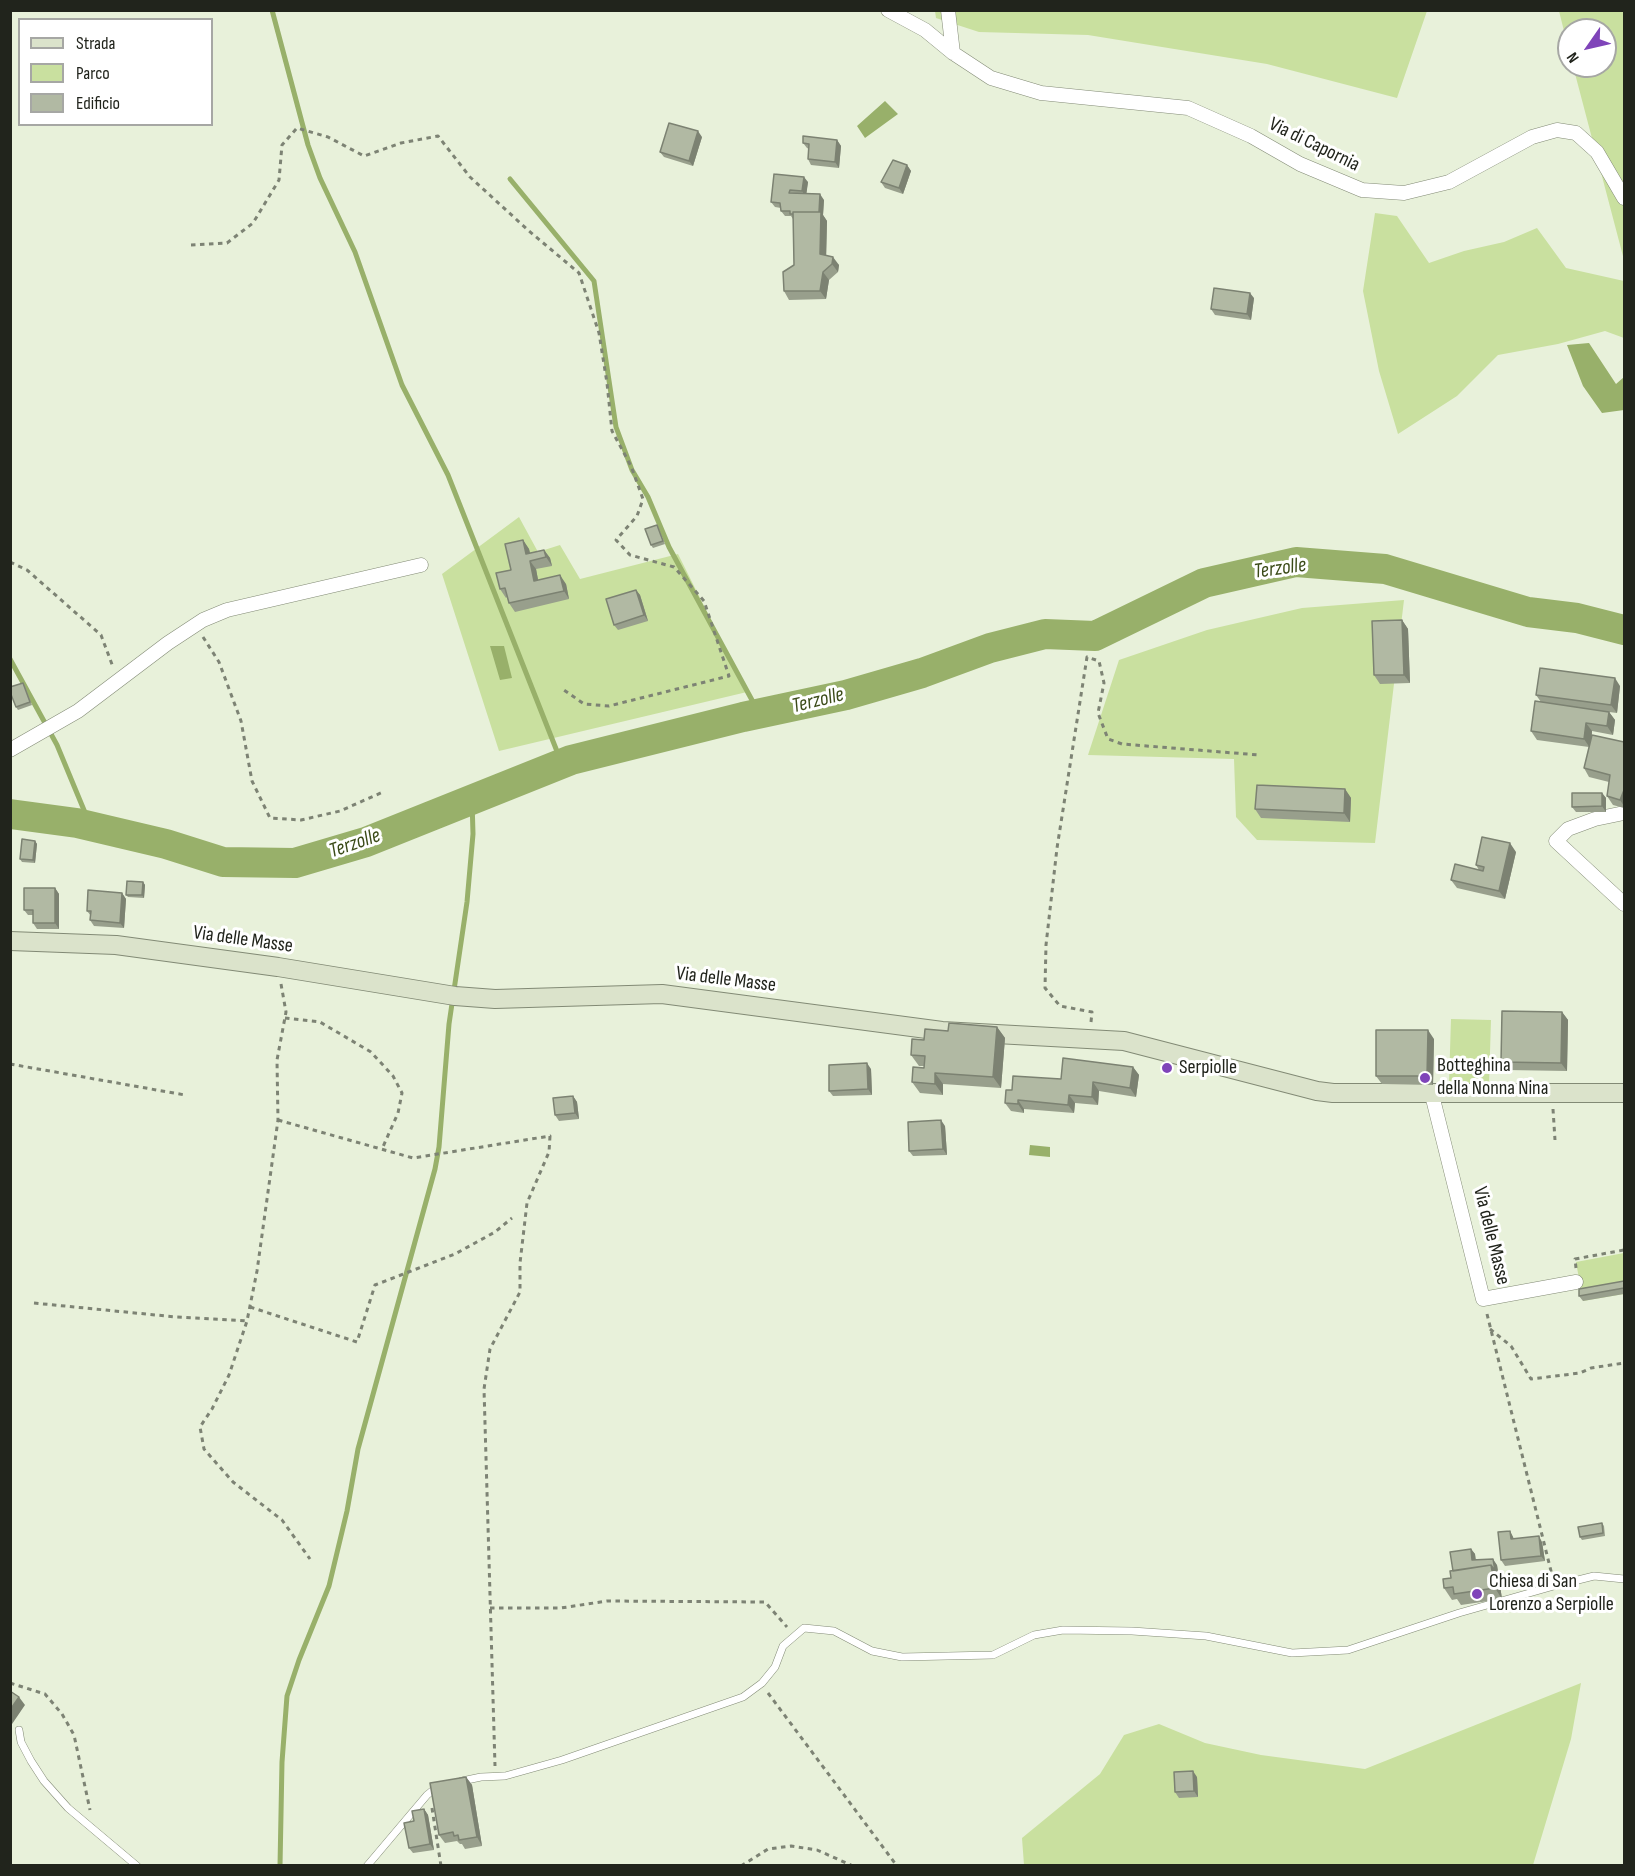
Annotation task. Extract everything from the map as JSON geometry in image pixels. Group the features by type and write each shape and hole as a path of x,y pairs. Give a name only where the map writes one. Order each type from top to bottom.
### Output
{"street":[{"name":"Via di Capornia","path":"888,10 925,30 953,53 992,78 1041,93 1188,108 1251,136 1300,164 1362,190 1404,194 1449,182 1532,136 1557,130 1576,132 1597,152 1624,198"},
{"path":"948,10 953,53"},
{"path":"10,750 78,711 203,620 227,610 421,565"},
{"path":"1624,813 1595,819 1568,829 1556,841 1624,904"},
{"name":"Via delle Masse","path":"10,941 116,945 278,967 455,996 495,999 662,994 942,1031 1124,1041 1317,1091 1333,1093 1624,1093"},
{"name":"Via delle Masse","path":"1431,1092 1483,1299 1576,1282"}],"lane":[{"path":"367,1866 427,1795 438,1786 481,1777 505,1776 562,1760 743,1697 762,1683 775,1667 783,1646 804,1628 834,1630 872,1651 902,1658 993,1655 1034,1635 1063,1630 1132,1631 1206,1636 1292,1653 1348,1650 1459,1613 1554,1586 1594,1576 1624,1579"},
{"path":"19,1730 21,1742 44,1781 68,1808 137,1866"}],"path":[{"path":"191,245 227,243 253,223 279,180 282,145 297,128 328,137 364,156 401,143 438,136 470,177 579,273 599,333 608,383 612,431 631,466 643,499 637,516 616,540 630,555 674,567 704,601 729,676 609,706 584,704 564,690"},
{"path":"10,562 27,570 101,635 118,681"},
{"path":"185,632 202,634 219,663 241,721 252,781 270,818 301,820 340,811 383,792"},
{"path":"1090,1040 1092,1012 1060,1006 1045,988 1046,945 1057,848 1087,657 1099,661 1104,683 1098,713 1108,739 1122,744 1259,755"},
{"path":"278,967 286,1012 277,1060 279,1120 257,1271 247,1321 229,1376 200,1427 204,1449 233,1482 282,1520 310,1559"},
{"path":"285,1018 320,1022 371,1052 393,1076 402,1093 398,1113 382,1149"},
{"path":"10,1064 185,1095"},
{"path":"1553,1112 1555,1140"},
{"path":"279,1120 413,1158 550,1136 549,1152 527,1203 520,1263 520,1292 490,1349 484,1389 495,1777"},
{"path":"250,1307 357,1342 375,1285 455,1254 495,1232 512,1218"},
{"path":"1576,1282 1575,1259 1624,1250"},
{"path":"1483,1299 1554,1586"},
{"path":"34,1304 247,1321"},
{"path":"1490,1329 1511,1346 1531,1379 1580,1373 1591,1368 1620,1362 1624,1364"},
{"path":"490,1608 561,1608 607,1601 765,1602 785,1627 804,1628"},
{"path":"10,1683 45,1694 62,1714 74,1735 90,1805 90,1826"},
{"path":"762,1683 787,1720 821,1762 897,1866"},
{"path":"427,1795 431,1799 441,1866"},
{"path":"741,1866 768,1848 791,1846 817,1850 853,1866"}],"green space":[{"path":"935,11 1427,11 1397,98 1267,64 1088,35 979,32 936,18"},
{"path":"1559,11 1624,11 1624,260 1576,78 1617,78 1617,18 1561,18"},
{"path":"1375,213 1397,216 1429,263 1464,251 1504,242 1537,228 1566,268 1624,281 1624,338 1605,331 1558,344 1498,355 1457,396 1398,434 1379,371 1363,291"},
{"path":"519,517 538,552 560,545 580,579 678,554 747,692 499,751 442,574"},
{"path":"1404,600 1375,843 1257,840 1236,817 1234,759 1088,755 1119,660 1207,630 1302,608"},
{"path":"1451,1019 1491,1020 1489,1085 1449,1083"},
{"path":"1624,1253 1624,1294 1583,1301 1576,1262"},
{"path":"1581,1683 1571,1739 1533,1865 1024,1865 1022,1838 1100,1774 1124,1735 1159,1724 1205,1743 1261,1755 1365,1769"}],"shaded area":[{"path":"885,101 898,114 865,138 857,126"},
{"path":"1589,343 1616,384 1624,377 1624,410 1602,413 1583,386 1567,345"},
{"path":"490,646 504,646 512,678 500,680"},
{"path":"1030,1145 1050,1147 1050,1157 1029,1155"}],"building":[{"path":"669,123 698,131 689,161 660,152"},
{"path":"803,136 837,140 835,162 808,159 809,144 803,143"},
{"path":"893,160 907,165 899,188 881,182"},
{"path":"774,174 804,177 802,191 790,190 789,193 820,194 819,212 790,214 790,211 781,211 780,203 771,202"},
{"path":"793,212 821,212 820,254 833,257 832,264 823,272 820,291 784,291 783,272 794,265"},
{"path":"1214,288 1250,293 1247,314 1211,309"},
{"path":"657,525 663,541 651,545 645,529"},
{"path":"523,540 526,554 544,550 546,557 530,561 534,581 560,575 564,591 509,603 505,588 500,589 496,573 511,570 505,544"},
{"path":"636,590 644,615 614,625 606,599"},
{"path":"1402,620 1404,675 1374,675 1372,621"},
{"path":"1540,668 1615,678 1611,705 1536,695"},
{"path":"23,683 30,702 16,707 10,687"},
{"path":"1535,701 1609,712 1607,726 1586,723 1584,739 1531,731"},
{"path":"1592,735 1624,742 1624,790 1620,800 1607,796 1610,775 1584,768"},
{"path":"1257,785 1345,789 1344,813 1255,809"},
{"path":"1572,793 1602,793 1602,806 1572,807"},
{"path":"1482,837 1510,843 1499,891 1451,880 1455,864 1483,871 1484,867 1476,865"},
{"path":"22,839 35,841 33,860 20,859"},
{"path":"127,881 143,882 142,895 126,895"},
{"path":"24,888 55,888 55,923 33,923 33,910 24,910"},
{"path":"88,890 122,893 120,923 90,920 91,911 87,911"},
{"path":"1502,1011 1562,1012 1561,1063 1501,1062"},
{"path":"949,1023 997,1027 993,1077 935,1073 935,1084 912,1082 913,1067 924,1068 925,1056 911,1055 912,1039 924,1040 925,1029 948,1031"},
{"path":"1376,1030 1428,1030 1427,1076 1376,1076"},
{"path":"1063,1058 1133,1067 1130,1088 1093,1082 1092,1097 1069,1095 1068,1105 1018,1100 1018,1104 1005,1103 1006,1090 1012,1090 1013,1076 1061,1079"},
{"path":"867,1063 868,1089 829,1091 829,1065"},
{"path":"573,1096 575,1113 555,1115 553,1098"},
{"path":"941,1120 943,1149 909,1151 908,1122"},
{"path":"1624,1281 1624,1288 1579,1296 1579,1289"},
{"path":"1602,1523 1603,1533 1580,1537 1578,1527"},
{"path":"1510,1531 1511,1539 1539,1536 1541,1556 1501,1560 1498,1532"},
{"path":"1471,1549 1472,1560 1493,1559 1495,1571 1491,1565 1453,1571 1450,1552"},
{"path":"1491,1565 1495,1588 1454,1594 1453,1587 1444,1588 1443,1579 1451,1578 1450,1571"},
{"path":"10,1691 19,1697 10,1710"},
{"path":"1193,1771 1194,1791 1175,1792 1174,1772"},
{"path":"466,1777 477,1837 459,1840 458,1835 454,1836 453,1832 439,1835 430,1783"},
{"path":"424,1809 430,1844 409,1848 404,1823 414,1821 412,1811"}],"waterway":[{"path":"272,10 308,145 320,178 355,252 402,385 448,475 562,764"},
{"path":"510,179 594,281 616,427 632,470 648,497 669,547 759,713"},
{"name":"Terzolle","path":"10,814 77,823 166,844 223,862 295,863 366,842 571,760 743,717 846,695 922,673 990,648 1045,634 1095,636 1204,583 1296,562 1385,569 1528,612 1577,618 1624,630"},
{"path":"10,659 57,745 91,827"},
{"path":"280,1866 282,1762 287,1696 329,1586 347,1511 358,1449 435,1169 439,1147 449,1024 467,902 473,834 472,800"}],"place":[{"name":"Serpiolle","path":"1167,1068"},
{"name":"Botteghina della Nonna Nina","path":"1425,1078"},
{"name":"Chiesa di San Lorenzo a Serpiolle","path":"1477,1594"}]}
